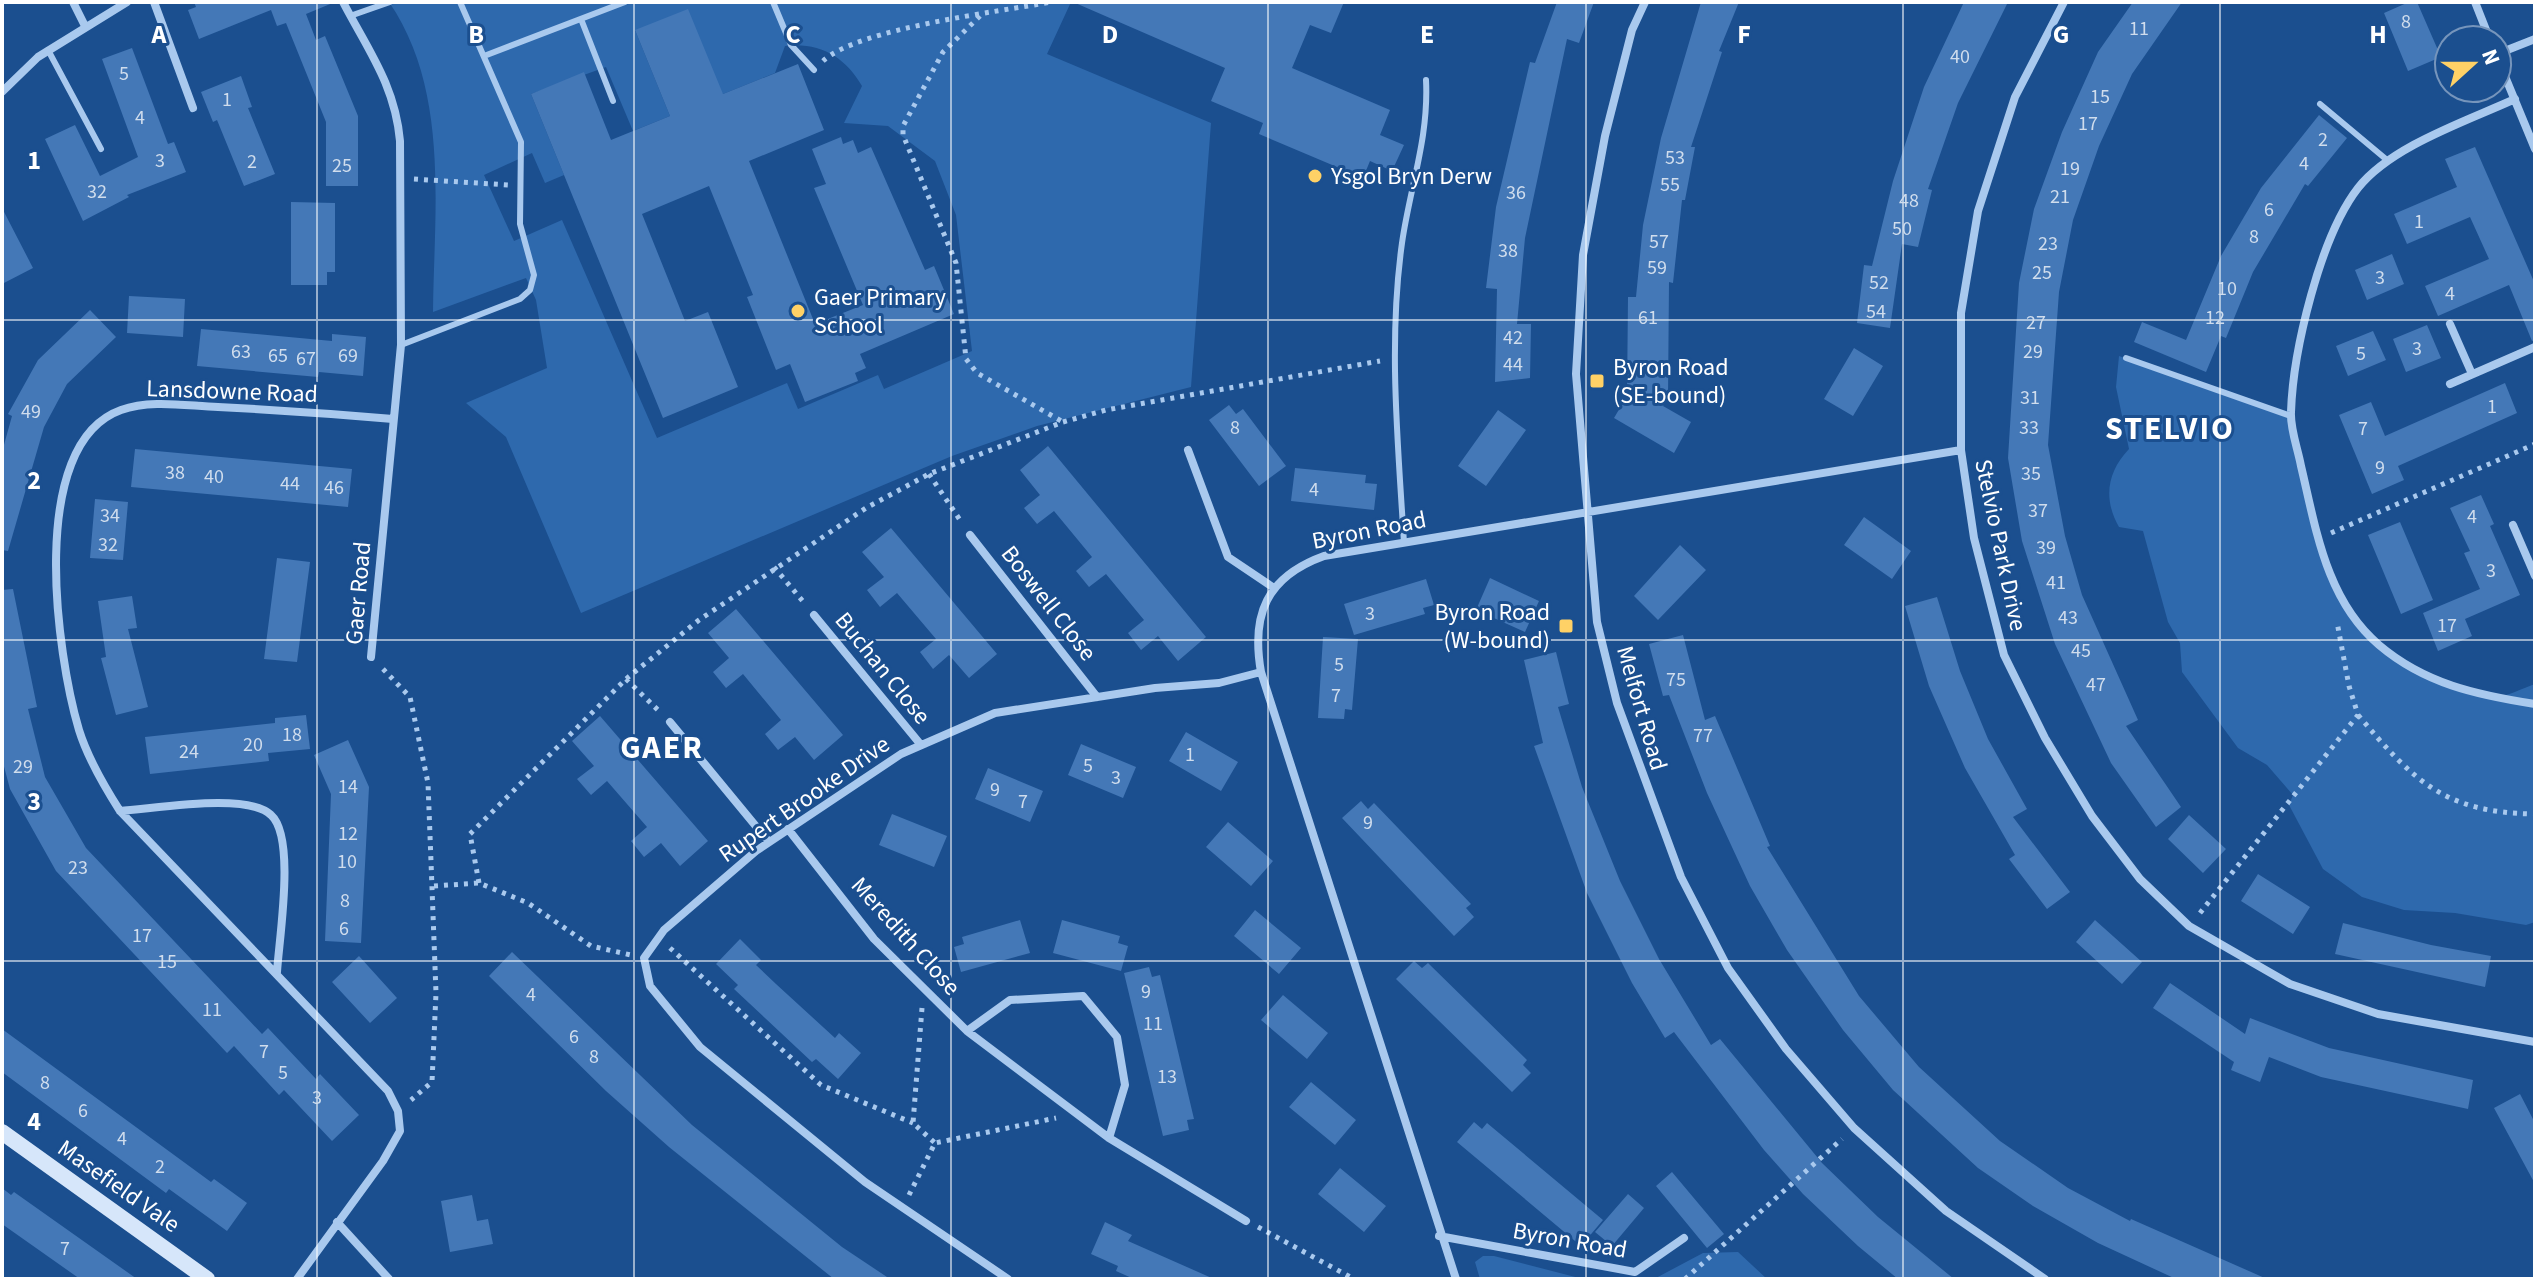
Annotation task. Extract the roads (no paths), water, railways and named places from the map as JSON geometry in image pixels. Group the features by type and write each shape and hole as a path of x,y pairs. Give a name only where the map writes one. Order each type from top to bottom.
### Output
{"street":[{"path":"73,2 85,26"},
{"path":"2,92 48,50 127,2"},
{"path":"154,2 193,108"},
{"name":"Gaer Road","path":"343,2 380,68 397,107 401,345 371,657"},
{"name":"Melfort Road","path":"1645,2 1632,30 1605,136 1583,255 1576,374 1585,511 1597,622 1617,703 1681,877 1728,968 1786,1049 1854,1128 1946,1211 2045,1279"},
{"name":"Stelvio Park Drive","path":"2064,2 2015,97 1978,211 1961,313 1961,450 1987,600 2011,669 2045,738 2092,816 2140,879 2189,926 2290,984 2378,1014 2535,1042"},
{"path":"2475,2 2484,24"},
{"path":"2513,48 2535,39"},
{"path":"2513,94 2535,149"},
{"path":"2515,99 2387,160 2358,188 2336,228 2307,309 2296,360 2291,416 2318,539 2342,601 2377,644 2420,676 2464,691 2535,704"},
{"path":"2450,324 2472,374"},
{"path":"2450,384 2535,347"},
{"name":"Lansdowne Road","path":"337,1222 383,1161 400,1131 398,1111 388,1091 120,811 100,779 80,731 65,666 56,599 59,523 67,472 76,450 94,429 120,410 150,405 393,419"},
{"path":"1188,450 1228,557 1274,588 1258,623 1261,672 1439,1236 1456,1279"},
{"name":"Byron Road","path":"1274,588 1290,573 1324,556 1961,450"},
{"path":"2513,525 2532,559 2535,576"},
{"name":"Boswell Close","path":"970,535 1097,697"},
{"name":"Buchan Close","path":"814,615 921,745"},
{"name":"Rupert Brooke Drive","path":"1008,1279 865,1182 700,1047 650,986 644,958 659,937 769,842 901,754 995,713 1219,683 1261,672"},
{"path":"670,722 769,842"},
{"path":"120,811 236,803 257,807 273,815 282,834 284,870 277,972"},
{"name":"Meredith Close","path":"788,829 874,939 967,1031 1109,1138 1246,1221"},
{"path":"967,1031 1010,1000 1083,996 1117,1037 1125,1085 1109,1138"},
{"name":"Masefield Vale","path":"2,1132 207,1279"},
{"path":"297,1279 337,1222 389,1279"},
{"name":"Byron Road","path":"1439,1236 1635,1272 1684,1238"}],"lane":[{"path":"350,16 390,2"},
{"path":"401,345 520,299 530,290 534,275 520,224 521,142 460,2"},
{"path":"484,56 625,2"},
{"path":"773,2 791,45 814,70"},
{"path":"581,19 613,101"},
{"path":"48,50 101,149"},
{"path":"1404,543 1393,359 1402,243 1428,121 1426,80"},
{"path":"2320,104 2387,160"},
{"path":"2126,358 2291,416"}],"place":[{"name":"Ysgol Bryn Derw","path":"1315,176"},
{"name":"Gaer Primary School","path":"798,311"},
{"name":"Byron Road (SE-bound)","path":"1597,381"},
{"name":"Byron Road (W-bound)","path":"1566,626"}],"district":[{"name":"STELVIO","path":"2170,428"},
{"name":"GAER","path":"662,747"}]}
